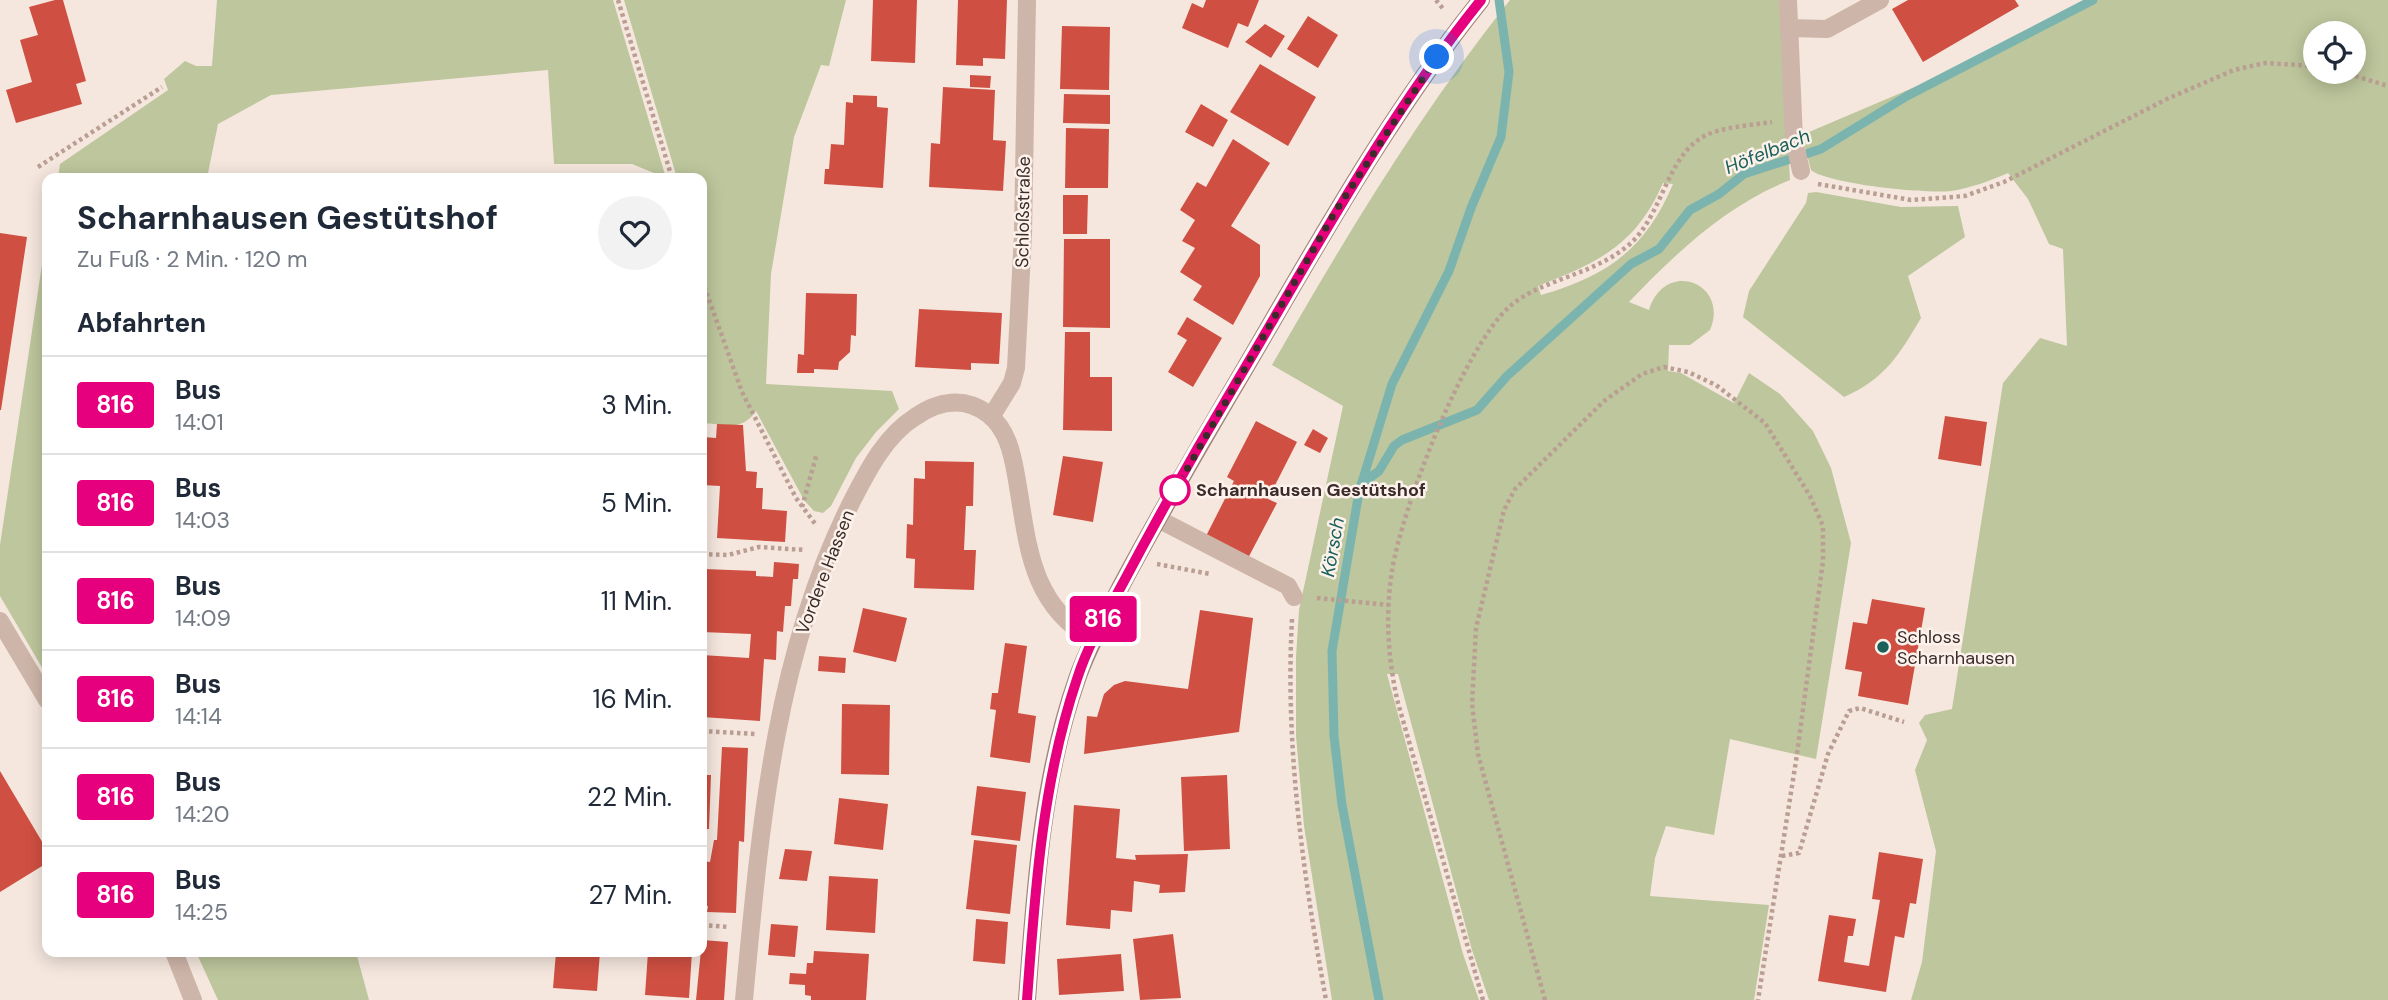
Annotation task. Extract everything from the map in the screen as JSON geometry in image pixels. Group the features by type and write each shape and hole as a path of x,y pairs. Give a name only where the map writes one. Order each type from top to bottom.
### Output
{"main road":[{"path":"1027,1000 1036,890 1049,789 1073,691 1093,640 1158,519 1363,166 1416,86 1481,0"}],"street":[{"name":"Schloßstraße","path":"990,417 1012,383 1016,368 1023,234 1027,0"},
{"path":"1787,0 1794,142 1805,176"},
{"path":"1790,29 1827,29 1880,0"},
{"name":"Vordere Hassen","path":"744,1000 774,735 801,630 833,543 875,460 890,439 910,420 933,406 951,402 970,404 990,417"},
{"path":"990,417 1003,431 1011,447 1040,586 1063,620 1093,640"},
{"path":"1158,519 1288,586 1294,597"},
{"path":"0,621 42,692"},
{"path":"176,957 193,1000"}],"path":[{"path":"618,0 670,173"},
{"path":"1805,176 1833,188 1910,200 1965,197 2004,183 2169,98 2234,70 2265,63 2303,65"},
{"path":"2366,79 2388,86"},
{"path":"38,167 162,87"},
{"path":"1483,1000 1395,690 1390,650 1390,605 1396,550 1431,450 1454,397 1483,342 1511,305 1593,268 1636,238 1655,213 1681,157 1696,141 1722,130 1794,119"},
{"path":"707,295 737,382 802,507 833,543"},
{"path":"1545,1000 1479,754 1472,704 1476,628 1504,510 1515,489 1604,401 1629,382 1654,369 1670,367 1688,372 1723,390 1765,423 1810,496 1822,526 1823,561 1782,856 1758,1000"},
{"path":"802,507 817,453"},
{"path":"707,554 728,555 759,547 833,543"},
{"path":"1326,1000 1291,757 1289,690 1294,597 1390,605"},
{"path":"1782,856 1799,853 1828,754 1847,713 1853,708 1860,708 1905,722"},
{"path":"707,731 774,735"}],"green space":[{"path":"217,0 613,0 665,173 654,173 632,164 554,164 548,70 271,95 218,124 208,173 59,173 60,164 168,90 164,79 185,61 196,66 212,66"},
{"path":"624,0 846,0 829,66 821,65 794,137 771,274 766,384 892,391 899,409 876,432 856,458 831,506 823,513 814,511 804,500 756,411 751,418 739,424 707,423 707,173 676,173"},
{"path":"1510,0 1780,0 1790,180 1744,203 1703,232 1629,302 1649,310 1657,294 1668,285 1681,281 1704,289 1711,300 1714,314 1710,330 1690,345 1669,345 1668,371 1681,373 1734,403 1749,373 1780,394 1813,431 1831,468 1851,543 1816,759 1730,739 1714,835 1666,826 1655,858 1650,896 1769,905 1754,1000 1489,1000 1472,950 1398,674 1387,674 1463,954 1479,1000 1332,1000 1304,826 1296,736 1296,657 1299,610 1343,406 1272,365 1384,178","holes":["1663,183 1673,184 1650,226 1622,256 1586,279 1541,295 1538,286 1597,259 1628,237 1641,222"]},
{"path":"2084,0 2388,0 2388,1000 1911,1000 1922,962 1936,851 1915,770 1927,740 1919,723 1925,715 1952,709 2003,383 2040,338 2067,346 2063,249 2049,244 2028,199 2008,173 1966,188 1939,192 1856,184 1811,170 1802,135 1936,78"},
{"path":"1816,192 1901,207 1958,206 1965,237 1908,276 1921,318 1890,365 1870,382 1844,397 1743,317 1749,291 1806,203 1808,193"},
{"path":"42,264 42,667 0,596 0,545"},
{"path":"198,957 357,957 369,1000 218,1000"}],"building":[{"path":"63,0 86,81 76,84 82,104 16,123 6,90 32,82 20,40 38,35 29,7"},
{"path":"873,0 917,0 915,63 871,61"},
{"path":"958,0 1007,0 1005,59 983,58 983,66 956,65"},
{"path":"1206,0 1259,0 1248,27 1238,23 1228,48 1182,28 1192,3 1203,8"},
{"path":"1908,0 2015,0 2019,6 1923,62 1892,9"},
{"path":"1308,16 1338,35 1318,68 1287,49"},
{"path":"1265,24 1285,36 1271,58 1245,42"},
{"path":"1062,26 1110,27 1109,90 1060,89"},
{"path":"1260,64 1316,97 1288,146 1230,112"},
{"path":"970,75 991,76 990,88 970,87"},
{"path":"943,87 995,90 993,140 1006,141 1003,191 929,187 931,143 940,144"},
{"path":"1064,94 1110,95 1110,124 1063,123"},
{"path":"853,95 877,96 877,107 888,108 883,188 824,184 825,169 829,169 831,144 844,145 846,102 853,103"},
{"path":"1201,104 1228,120 1213,147 1185,132"},
{"path":"1066,128 1109,129 1108,188 1065,188"},
{"path":"1233,139 1270,163 1231,226 1260,245 1260,276 1233,325 1193,300 1202,286 1180,272 1195,248 1182,241 1195,220 1180,210 1197,182 1206,187"},
{"path":"1063,195 1088,195 1087,234 1063,234"},
{"path":"0,233 27,237 1,410 0,410"},
{"path":"1064,239 1110,239 1110,328 1063,327"},
{"path":"806,293 857,294 856,336 851,335 850,352 839,362 838,370 814,369 814,373 797,373 798,354 804,355"},
{"path":"919,309 1002,313 999,364 971,363 971,370 915,367"},
{"path":"1187,317 1222,338 1193,387 1168,372 1187,340 1177,334"},
{"path":"1065,332 1090,332 1090,377 1112,377 1112,431 1063,430"},
{"path":"1945,416 1987,422 1981,466 1938,459"},
{"path":"1256,421 1297,442 1268,499 1277,503 1247,560 1205,538 1234,481 1227,477"},
{"path":"717,424 743,425 746,471 757,472 756,488 763,488 762,509 787,511 785,542 717,538 720,486 707,485 707,437 716,438"},
{"path":"1313,429 1328,438 1320,453 1304,445"},
{"path":"1063,456 1103,462 1093,522 1053,515"},
{"path":"925,461 974,462 973,506 966,506 964,550 976,550 974,590 914,588 915,559 906,558 907,524 913,525 914,478 925,479"},
{"path":"774,562 799,564 798,579 793,579 791,606 785,606 783,632 777,631 776,660 764,659 760,721 707,717 707,655 749,658 751,634 707,632 707,569 756,571 756,576 773,577"},
{"name":"Schloss Scharnhausen","path":"1872,599 1925,608 1908,705 1858,696 1862,672 1845,669 1853,622 1867,624"},
{"path":"863,608 907,618 896,662 853,652"},
{"path":"1200,610 1253,618 1239,732 1084,754 1087,716 1097,717 1104,694 1114,685 1125,681 1188,689"},
{"path":"1005,643 1027,646 1018,713 1036,716 1030,763 990,757 996,710 990,709 992,693 998,693"},
{"path":"819,656 846,658 845,673 818,671"},
{"path":"842,704 890,705 889,775 841,774"},
{"path":"722,747 748,748 744,842 739,841 736,913 707,912 707,862 710,862 714,840 717,840"},
{"path":"0,771 42,842 42,866 0,892"},
{"path":"707,775 711,775 709,829"},
{"path":"1227,775 1230,849 1184,851 1181,777"},
{"path":"977,786 1026,792 1020,841 971,835"},
{"path":"839,798 888,804 883,850 834,844"},
{"path":"1074,805 1120,809 1116,858 1136,860 1135,855 1188,854 1185,892 1159,893 1160,885 1134,881 1132,912 1111,910 1110,929 1066,925"},
{"path":"974,840 1017,845 1010,914 966,909"},
{"path":"785,849 812,851 807,881 779,879"},
{"path":"1879,852 1923,859 1916,904 1910,903 1904,938 1895,936 1886,992 1818,981 1829,915 1856,919 1853,936 1848,936 1844,962 1869,966 1880,900 1872,899"},
{"path":"829,876 878,879 875,933 826,930"},
{"path":"976,919 1008,922 1005,964 973,961"},
{"path":"771,924 798,926 795,957 768,955"},
{"path":"1173,934 1181,998 1140,1000 1133,939"},
{"path":"707,940 728,942 724,1000 696,1000 700,957 707,957"},
{"path":"814,951 869,954 866,1000 811,1000 811,996 805,995 805,985 789,984 790,973 806,974 807,963 813,963"},
{"path":"1121,954 1124,991 1059,995 1057,959"},
{"path":"556,957 600,957 597,991 553,988"},
{"path":"648,957 692,957 689,998 645,995"}],"waterway":[{"name":"Körsch","path":"1379,1000 1342,805 1334,736 1332,651 1359,492 1392,384 1449,271 1471,208 1501,137 1509,72 1499,0"},
{"name":"Höfelbach","path":"1361,484 1379,471 1394,446 1402,440 1477,410 1507,376 1631,264 1659,249 1690,210 1719,194 1744,174 1821,149 1907,96 2093,0"}],"bus line":[{"name":"816","path":"1027,1000 1036,890 1049,789 1076,680 1086,653 1136,557 1335,212 1416,86 1481,0"}],"place":[{"name":"Scharnhausen Gestütshof","path":"1175,490"},
{"name":"Schloss Scharnhausen","path":"1883,647"}],"route":[{"path":"1175,490 1335,212 1437,57"}]}
